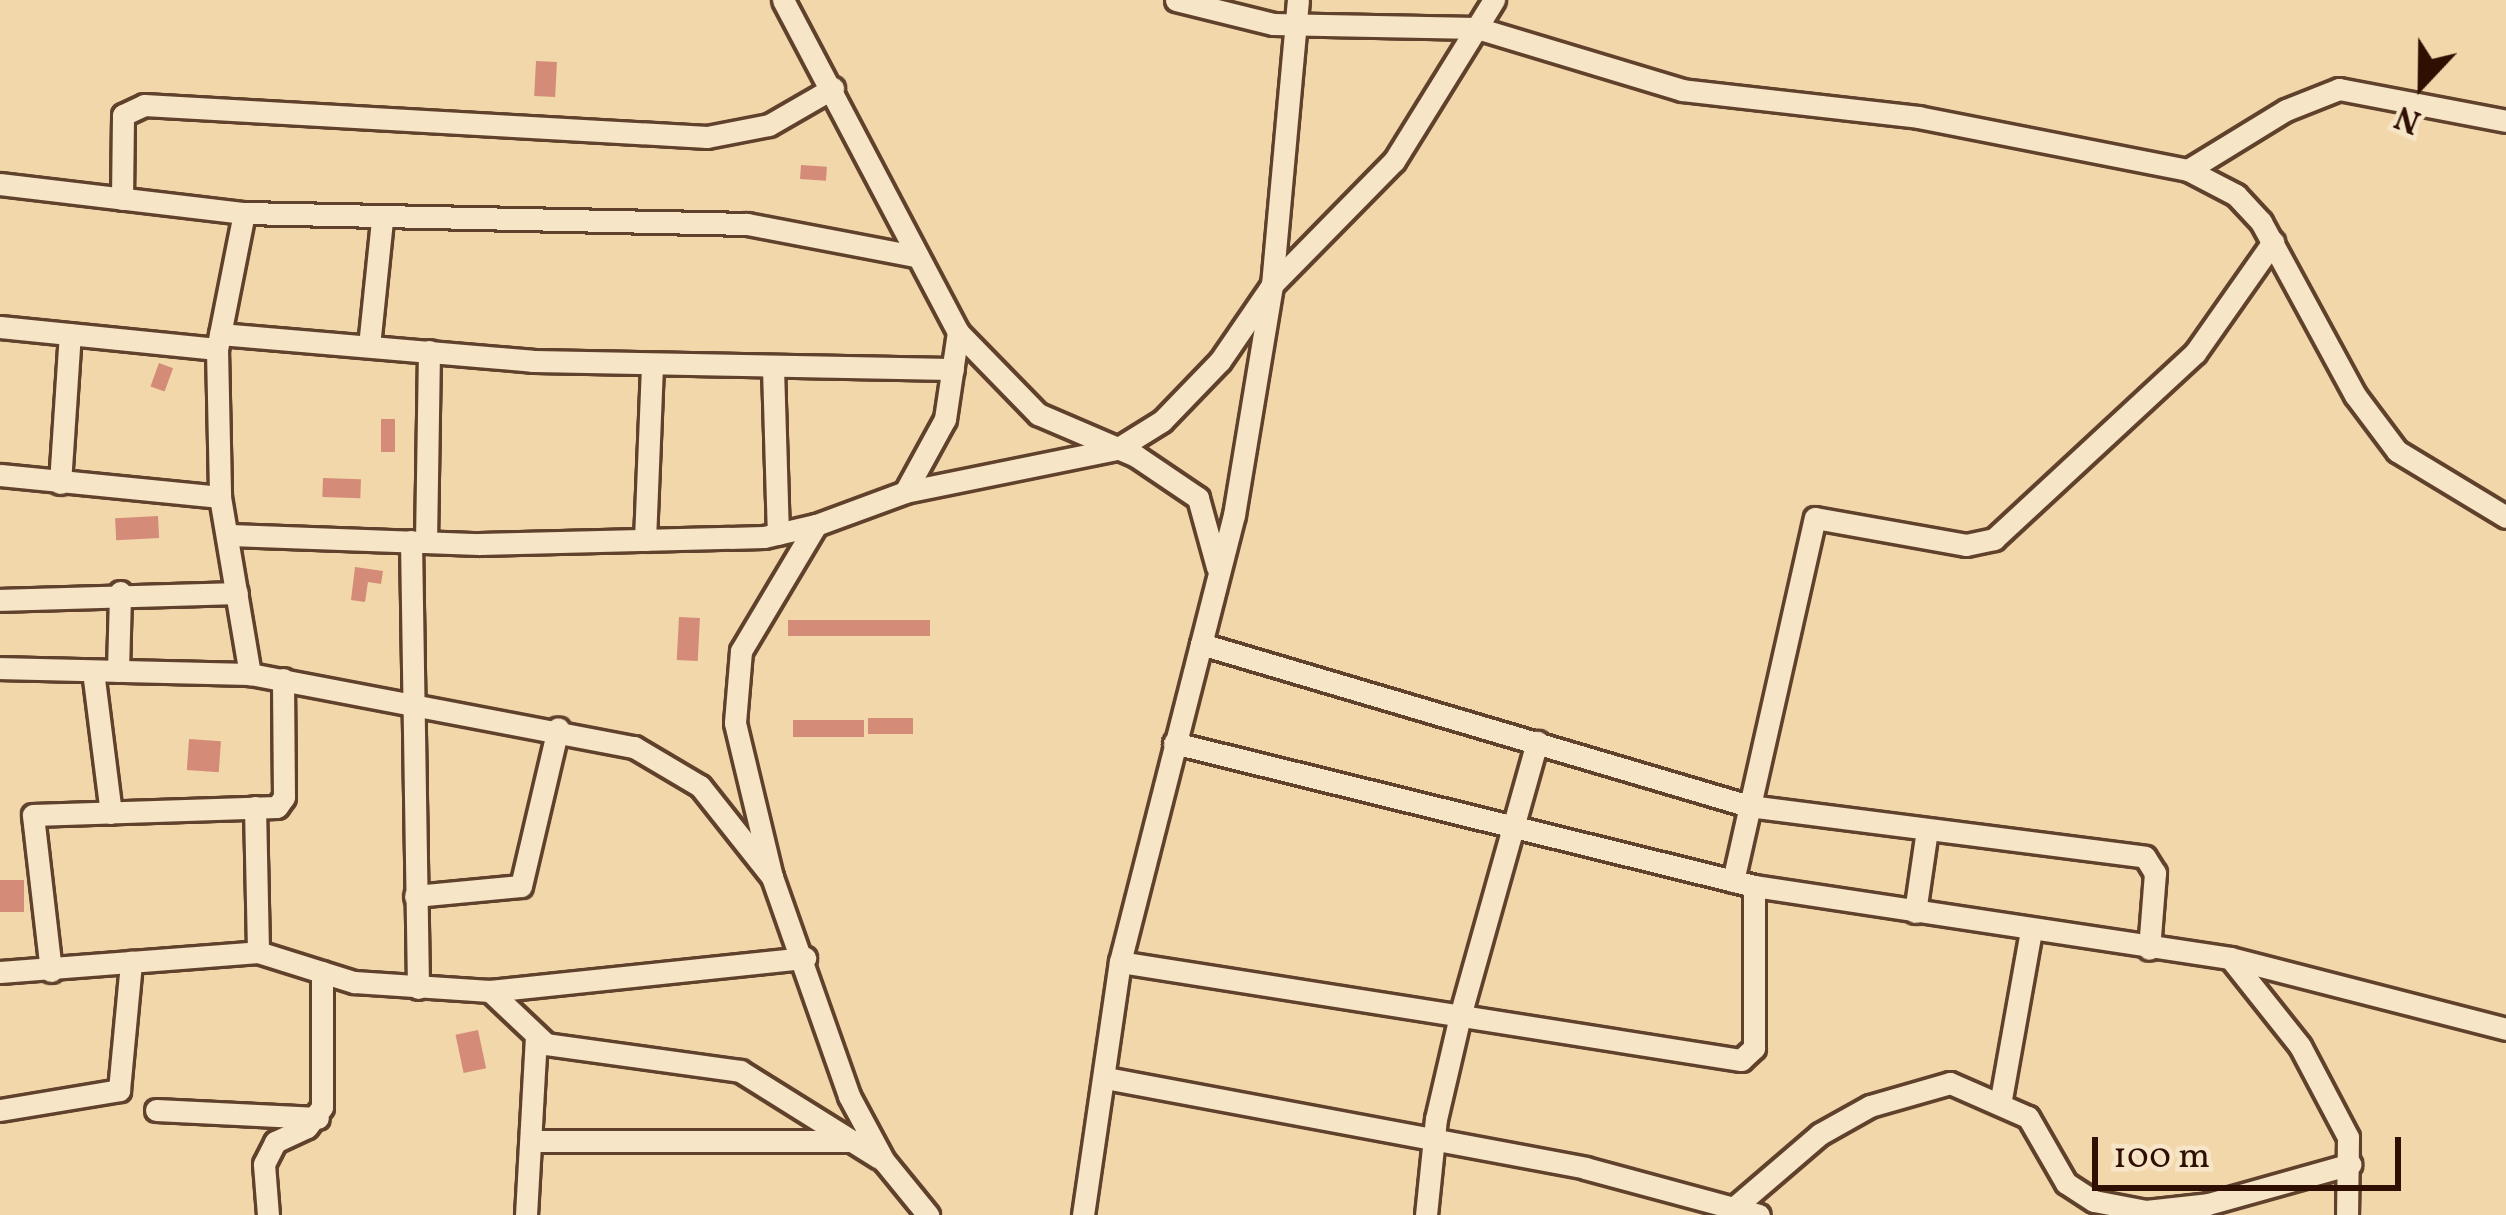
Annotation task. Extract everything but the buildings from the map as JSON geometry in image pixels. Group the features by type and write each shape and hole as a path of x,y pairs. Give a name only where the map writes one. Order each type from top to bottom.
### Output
{"street":[{"path":"783,0 958,332 1038,414 1117,448 1198,498 1209,517 1220,579"},
{"path":"1176,0 1299,26 1477,28 1682,90 1918,117 2188,170 2236,195 2273,242 2372,422 2416,468 2506,517"},
{"path":"1083,1215 1120,962 1220,579 1273,285 1298,0"},
{"path":"230,535 418,542 778,534 904,493 1117,448 1162,421 1220,361 1273,285 1394,161 1494,0"},
{"path":"122,199 123,115 145,105 707,137 769,125 833,88"},
{"path":"2188,170 2298,104 2339,89 2506,121"},
{"path":"0,184 244,213 382,220 747,224 915,256"},
{"path":"244,213 218,341 220,497 250,674"},
{"path":"369,346 382,220"},
{"path":"1120,962 1741,1060 1754,1048 1744,884 1749,806 1815,518 1966,545 1994,539 2194,353 2273,242"},
{"path":"0,327 652,364 953,369"},
{"path":"904,493 945,418 958,332"},
{"path":"60,483 70,334"},
{"path":"418,988 412,700 429,351"},
{"path":"645,540 652,364"},
{"path":"773,368 778,534"},
{"path":"0,475 220,497"},
{"path":"816,525 760,611 736,686 735,723 772,877 805,958 849,1096 884,1161 928,1215"},
{"path":"0,600 120,592 237,593"},
{"path":"118,670 120,592"},
{"path":"1201,644 1749,806 2145,857 2155,873 2149,949"},
{"path":"0,668 250,674 558,728 669,764 700,786 772,877"},
{"path":"93,671 111,813"},
{"path":"51,971 30,819 41,812 277,807 284,797 284,679"},
{"path":"415,896 521,886 558,728"},
{"path":"1426,1215 1460,1016 1537,742"},
{"path":"1174,743 1744,884 2230,958 2506,1029"},
{"path":"255,807 258,952"},
{"path":"1915,912 1927,830"},
{"path":"2001,1099 2031,930"},
{"path":"0,972 258,952 322,971 418,988 490,991 805,958"},
{"path":"2230,958 2300,1046 2348,1137 2347,1215"},
{"path":"0,1110 119,1090 131,962"},
{"path":"319,1118 322,971"},
{"path":"490,991 536,1037 568,1050 740,1071 884,1161"},
{"path":"526,1215 536,1037"},
{"path":"1106,1078 1435,1145 1585,1168 1759,1215"},
{"path":"1736,1206 1820,1133 1870,1106 1950,1083 2001,1099 2028,1117 2066,1183 2094,1201 2146,1211 2209,1204 2351,1164"},
{"path":"156,1110 319,1118"},
{"path":"268,1215 264,1164 275,1142 319,1118"},
{"path":"531,1141 854,1141"}]}
